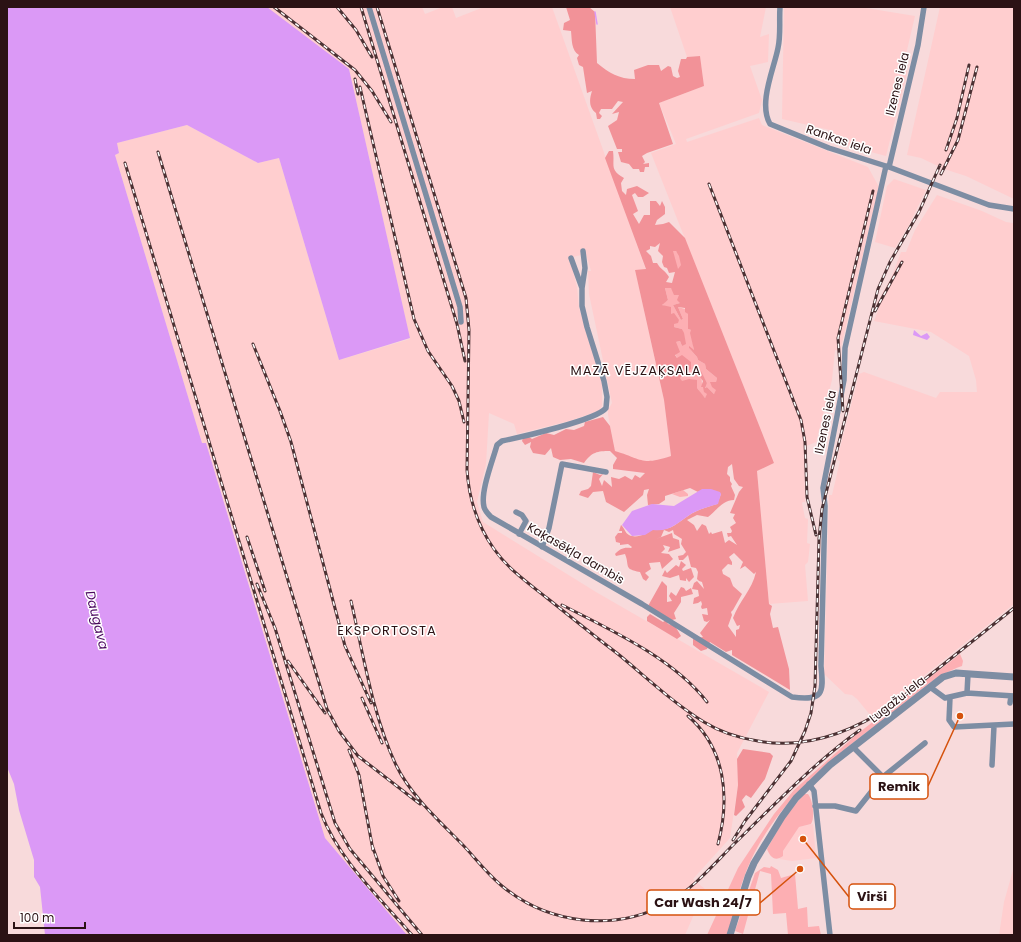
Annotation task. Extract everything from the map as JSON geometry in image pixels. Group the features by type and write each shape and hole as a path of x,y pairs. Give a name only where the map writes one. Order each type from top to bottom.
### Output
{"street":[{"path":"369,7 460,307 460,322"},
{"name":"Rankas iela","path":"780,7 779,46 767,84 767,115 770,124 829,148 888,166 989,205 1014,209"},
{"name":"Ilzenes iela","path":"823,687 821,666 825,506 823,488 844,380 845,348 918,45 924,7"},
{"path":"582,288 585,268 583,251"},
{"path":"571,258 582,288"},
{"name":"Kaķasēkļa dambis","path":"582,288 582,306 604,381 607,397 606,408 599,414 502,441 497,445 484,495 483,505 491,517 648,608 792,696 802,698 814,697 820,693 823,687"},
{"path":"542,547 549,528 562,464 606,472"},
{"path":"516,512 522,515 526,521 519,534"},
{"name":"Lugažu iela","path":"730,935 754,862 782,817 809,784 830,765 943,677 951,674 968,674 1014,677"},
{"path":"967,693 968,674"},
{"path":"930,687 940,696 950,698 967,693 1012,696 1010,703"},
{"path":"950,698 949,720 951,726 994,726 1014,724"},
{"path":"992,765 994,726"},
{"path":"815,806 835,806 856,811 883,777 925,743"},
{"path":"853,747 883,777"},
{"path":"809,784 814,791 830,935"}],"shaded area":[{"path":"267,7 422,7 425,14 443,7 452,7 456,18 484,7 552,7 646,270 635,270 664,400 671,456 653,462 635,460 615,451 608,415 608,410 612,403 589,294 588,271 591,271 585,250 580,252 581,255 573,257 573,271 577,287 579,308 602,384 602,406 599,411 569,421 517,434 514,424 489,413 486,464 477,502 483,522 596,592 769,692 737,753 738,785 730,838 693,879 705,889 685,935 407,935 325,838 226,507 206,443 202,443 115,155 119,153 117,143 187,125 258,163 279,158 339,360 410,339 349,69"},
{"path":"566,7 589,7 595,12 597,63 619,77 635,79 634,70 648,65 659,65 661,71 668,66 671,67 673,76 677,78 680,77 678,71 681,59 700,56 704,86 659,103 673,144 642,156 645,162 643,164 649,163 649,167 645,167 644,172 640,172 639,169 633,169 629,164 621,162 618,152 622,152 622,149 617,149 608,126 617,120 619,112 612,114 623,102 618,101 612,109 601,109 599,113 602,116 600,119 597,119 596,113 592,109 590,98 592,91 587,93 583,67 579,65 577,58 579,55 573,48 571,31 563,30 564,23 570,20"},
{"path":"670,7 766,7 760,37 769,34 768,62 750,66 762,100 759,113 686,139 687,142 759,118 762,125 868,167 879,187 840,351 835,350 832,380 816,442 804,447 805,502 802,503 805,518 808,519 807,543 810,544 808,562 805,565 808,601 769,604 757,471 774,463 651,153 676,144 659,103 704,86 700,56 687,57"},
{"path":"784,7 860,7 915,16 904,63 907,65 907,73 886,156 833,142 830,130 782,119"},
{"path":"940,7 1014,7 1014,199 966,176 944,169 921,158 907,155"},
{"path":"609,151 613,151 614,169 624,178 621,183 622,191 626,195 627,189 637,186 649,193 643,197 638,197 635,193 632,195 638,211 633,214 639,224 644,215 650,215 650,201 656,201 660,206 662,201 665,207 665,214 657,220 655,225 669,222 685,238 774,463 757,471 769,604 772,606 770,614 773,628 778,627 789,669 790,690 732,655 732,650 726,652 710,642 707,649 701,651 693,645 693,639 703,637 700,633 710,620 707,622 704,621 702,614 708,615 707,608 702,609 701,601 693,604 694,598 699,596 698,590 692,589 694,583 697,581 704,589 702,582 697,579 698,572 696,568 691,567 688,555 683,560 679,560 678,556 683,555 686,552 681,544 682,539 674,534 673,530 669,532 664,530 661,537 656,539 672,533 673,538 679,540 680,548 668,552 670,547 663,545 665,549 661,553 669,554 673,559 662,569 660,562 649,563 651,569 645,573 649,577 646,581 643,579 640,572 629,568 625,554 616,556 615,554 622,549 632,547 628,544 620,545 620,543 616,542 615,537 618,533 622,533 622,531 619,531 621,525 628,534 632,536 648,533 653,529 659,530 668,528 695,512 717,504 721,494 707,489 698,492 690,488 665,496 665,500 659,504 648,505 647,495 649,489 644,490 643,495 624,512 606,502 603,491 593,492 588,498 579,495 581,491 588,489 591,486 593,472 600,475 603,474 599,479 602,486 604,480 612,487 611,477 619,479 625,476 632,480 635,475 640,478 645,473 613,469 613,465 617,458 610,451 595,453 584,463 571,459 560,460 553,457 551,448 545,455 533,453 530,447 531,442 525,445 522,441 523,438 529,437 532,439 546,433 554,435 566,429 574,430 584,426 585,422 603,417 610,426 615,451 647,461 653,461 671,456 664,400 635,270 646,269 605,158","holes":["660,243 658,251 663,256 662,262 664,267 667,268 669,273 675,272 672,283 666,282 669,277 668,275 657,263 653,263 651,256 646,251 650,249 650,246 655,247","673,251 676,251 679,256 681,265 678,269","665,288 671,288 674,295 679,295 677,300 680,303 673,305 681,320 683,319 678,307 685,308 685,312 688,314 688,329 691,330 690,333 694,350 689,346 689,348 698,360 705,364 706,369 717,378 716,382 710,382 712,387 716,390 714,394 707,387 705,388 707,383 701,371 697,373 703,381 701,387 703,387 704,392 707,394 705,398 697,388 697,380 689,379 682,381 680,378 691,369 691,362 682,355 677,358 675,355 680,352 676,342 680,341 682,346 686,344 682,329 674,327 674,324 678,323 679,320 674,313 671,314 671,307 662,305 668,300","732,464 734,479 739,486 743,487 739,492 730,513 735,514 733,518 736,523 730,527 732,531 731,533 727,533 728,537 731,536 737,545 729,540 725,543 722,531 712,534 711,532 709,534 706,526 702,524 697,531 694,525 687,520 697,515 708,517 726,502 734,500 735,495 731,486 732,484 730,477 727,474 728,467","734,553 743,562 740,569 745,566 754,574 756,572 752,584 733,618 737,626 740,625 739,629 736,630 736,637 728,626 732,615 731,612 742,594 733,586 730,578 723,574 722,570 728,564 732,565 729,557"]},
{"path":"894,179 926,190 909,225 895,248 875,242 887,186"},
{"path":"937,195 982,211 1006,222 1013,223 1014,220 1014,604 887,705 871,716 857,699 852,695 845,694 824,674 829,495 832,495 840,461 837,460 859,374 864,372 936,398 940,392 977,392 976,380 969,356 931,332 874,321 879,308 877,303 892,276 901,252 906,252 915,230"},
{"path":"666,244 684,257 678,274"},
{"path":"665,288 671,288 679,294 680,303 673,305 681,320 683,319 678,307 685,309 688,314 688,329 691,330 694,350 689,348 698,360 705,364 706,369 717,378 715,387 717,392 714,394 707,387 704,388 708,394 705,398 698,389 681,381 680,378 686,375 675,354 676,342 680,341 682,346 685,341 682,329 674,327 671,314 662,304 668,300","holes":["701,372 707,383 704,388 702,384"]},
{"path":"683,490 688,494 688,496 680,497 672,494"},
{"path":"681,561 686,565 682,569 683,571 691,568 694,577 689,582 686,578 686,581 680,580 679,575 670,578 662,576 665,570 667,573 676,565 679,567"},
{"path":"662,581 667,586 667,602 672,601 669,596 671,592 676,596 681,587 686,591 691,588 693,594 681,597 681,602 674,613 676,619 672,620 648,606"},
{"path":"650,614 663,622 666,620 668,624 675,626 681,636 677,639 647,621 647,617"},
{"path":"960,654 963,661 962,666 934,680 851,744 794,796 763,837 751,860 740,888 728,935 707,935 738,868 774,814 794,790 856,735"},
{"path":"743,749 770,753 773,756 765,779 751,798 746,795 742,800 745,807 736,816 734,815 738,785 737,759"},
{"path":"804,794 808,794 812,805 813,818 811,824 799,827 783,851 783,856 775,859 767,849 785,817"},
{"path":"813,824 816,858 792,861 779,859 783,856 783,851 799,827"},
{"path":"771,866 778,870 781,878 795,874 798,909 807,907 808,927 819,926 821,935 788,935 786,913 773,914 771,874 760,871 743,934 735,931 755,873 764,867 770,868"},
{"path":"1013,870 1014,935 999,935 1004,902"}],"water":[{"name":"Daugava","path":"7,7 267,7 349,69 410,338 339,360 279,158 258,163 187,125 117,143 119,153 115,155 202,443 206,443 325,838 407,935 45,935 40,887 34,877 34,860 19,810 14,784 7,767"},
{"path":"914,330 921,336 927,333 930,337 927,340 913,335"},
{"path":"702,489 711,489 720,492 721,494 718,504 691,514 668,529 653,530 645,535 632,536 622,525 632,511 652,504 674,506"}],"waterway":[{"path":"595,12 597,24"}],"railway":[{"path":"274,7 355,70 372,91 391,122"},
{"path":"337,7 356,30 372,57"},
{"path":"361,7 457,324 465,361"},
{"path":"377,7 466,298 469,330 468,481 475,511 483,531 494,549 519,575 671,698 693,715 723,732 751,740 776,743 794,743 829,736 846,730 879,714 894,704"},
{"path":"946,150 957,118 969,65"},
{"path":"941,174 958,140 977,67"},
{"path":"355,79 358,94"},
{"path":"360,87 414,319 428,351 452,386 459,401 464,422"},
{"path":"158,152 327,709 339,731 358,756 420,804"},
{"path":"125,163 321,813 338,847 349,862 373,892 412,935"},
{"path":"733,840 745,821 791,761 805,731 811,713 815,686 819,539 822,509 878,289 890,262 919,212 940,165"},
{"path":"709,184 801,420 805,442 807,497 816,535"},
{"path":"843,411 838,338 873,191"},
{"path":"875,311 902,262"},
{"path":"253,344 291,442 345,646 371,703"},
{"path":"247,537 265,591"},
{"path":"257,584 275,628 335,823 350,849 422,935"},
{"path":"351,601 375,706 388,746 402,776 416,796 433,815 502,886 520,899 540,909 561,916 583,920 605,921 626,918 648,912 668,903 695,883 795,784 860,730"},
{"path":"562,605 621,635 660,659 677,672 707,702"},
{"path":"890,707 1014,608"},
{"path":"288,661 325,713"},
{"path":"362,698 382,743"},
{"path":"688,716 701,729 710,743 722,775 724,809 718,844"},
{"path":"349,750 359,775 373,850"},
{"path":"372,845 383,876 399,901"}],"place":[{"name":"Remik","path":"960,716"},
{"name":"Virši","path":"803,839"},
{"name":"Car Wash 24/7","path":"800,869"}],"district":[{"name":"MAZĀ VĒJZAĶSALA","path":"636,370"},
{"name":"EKSPORTOSTA","path":"387,630"}]}
